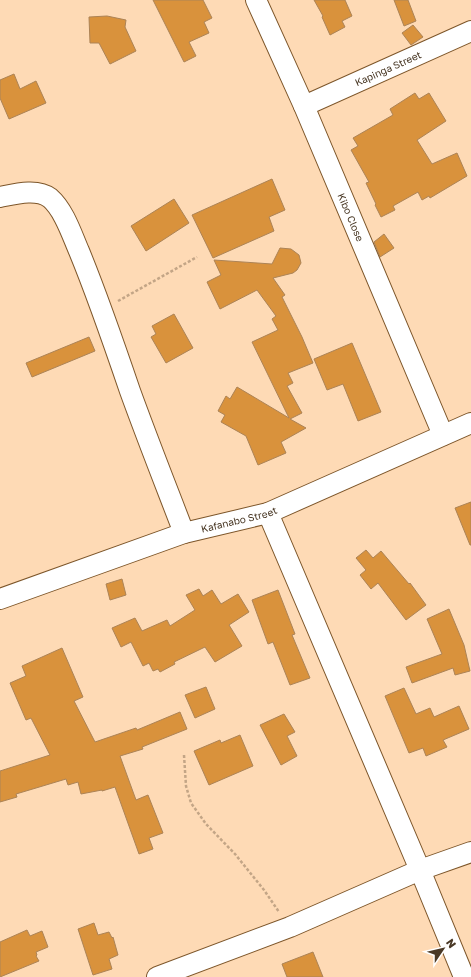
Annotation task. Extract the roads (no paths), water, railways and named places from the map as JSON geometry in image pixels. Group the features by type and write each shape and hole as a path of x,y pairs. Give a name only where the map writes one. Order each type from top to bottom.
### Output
{"street":[{"name":"Kibo Close","path":"256,0 304,106 443,435"},
{"name":"Kapinga Street","path":"304,106 471,31"},
{"path":"0,198 23,192 39,194 50,198 60,210 70,230 102,310 184,533"},
{"name":"Kafanabo Street","path":"0,599 184,533 268,513 471,423"},
{"path":"268,513 464,977"},
{"path":"157,977 290,927 420,870 471,852"}]}
